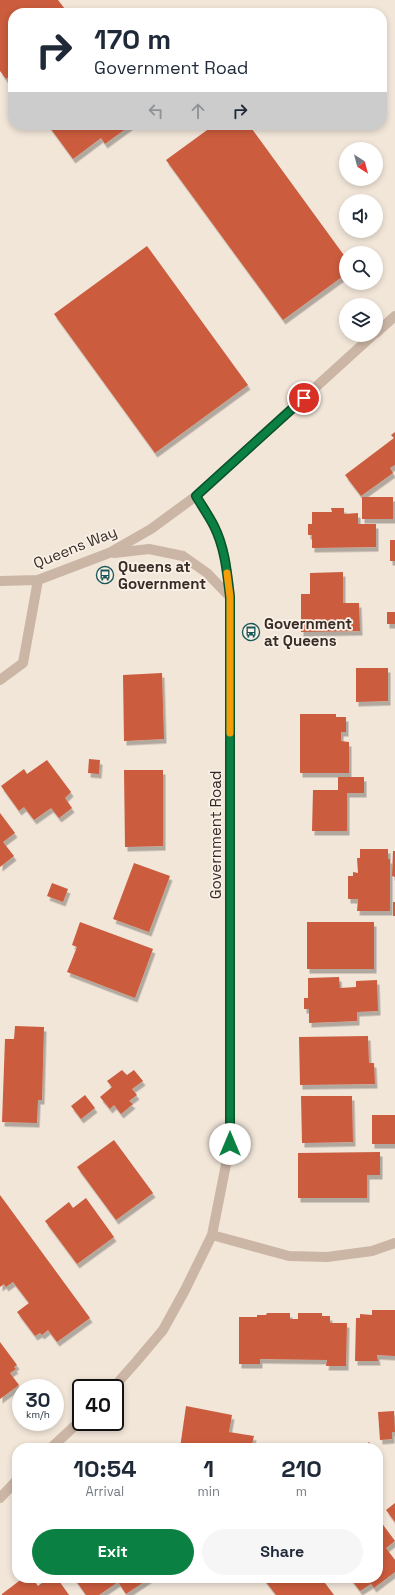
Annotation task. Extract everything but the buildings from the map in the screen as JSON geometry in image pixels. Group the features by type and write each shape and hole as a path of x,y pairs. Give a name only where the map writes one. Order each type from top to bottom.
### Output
{"street":[{"path":"383,327 395,316"},
{"path":"196,496 366,342"},
{"name":"Queens Way","path":"0,581 38,580 109,553 151,529 196,496"},
{"name":"Government Road","path":"121,1379 163,1330 185,1290 212,1235 230,1144 230,597 226,561 219,537 214,525 196,496"},
{"path":"109,553 149,549 183,556 207,573 230,597"},
{"path":"0,680 23,663 38,580"},
{"path":"212,1235 289,1256 327,1258 372,1251 395,1243"},
{"path":"56,1443 72,1428"},
{"path":"0,1498 12,1485"}],"slow traffic":[{"path":"227,573 230,597 230,733"}],"place":[{"name":"Queens at Government","path":"105,575"},
{"name":"Government at Queens","path":"251,632"}],"route":[{"path":"230,1144 230,597 226,561 219,537 214,525 196,496 304,398"}]}
